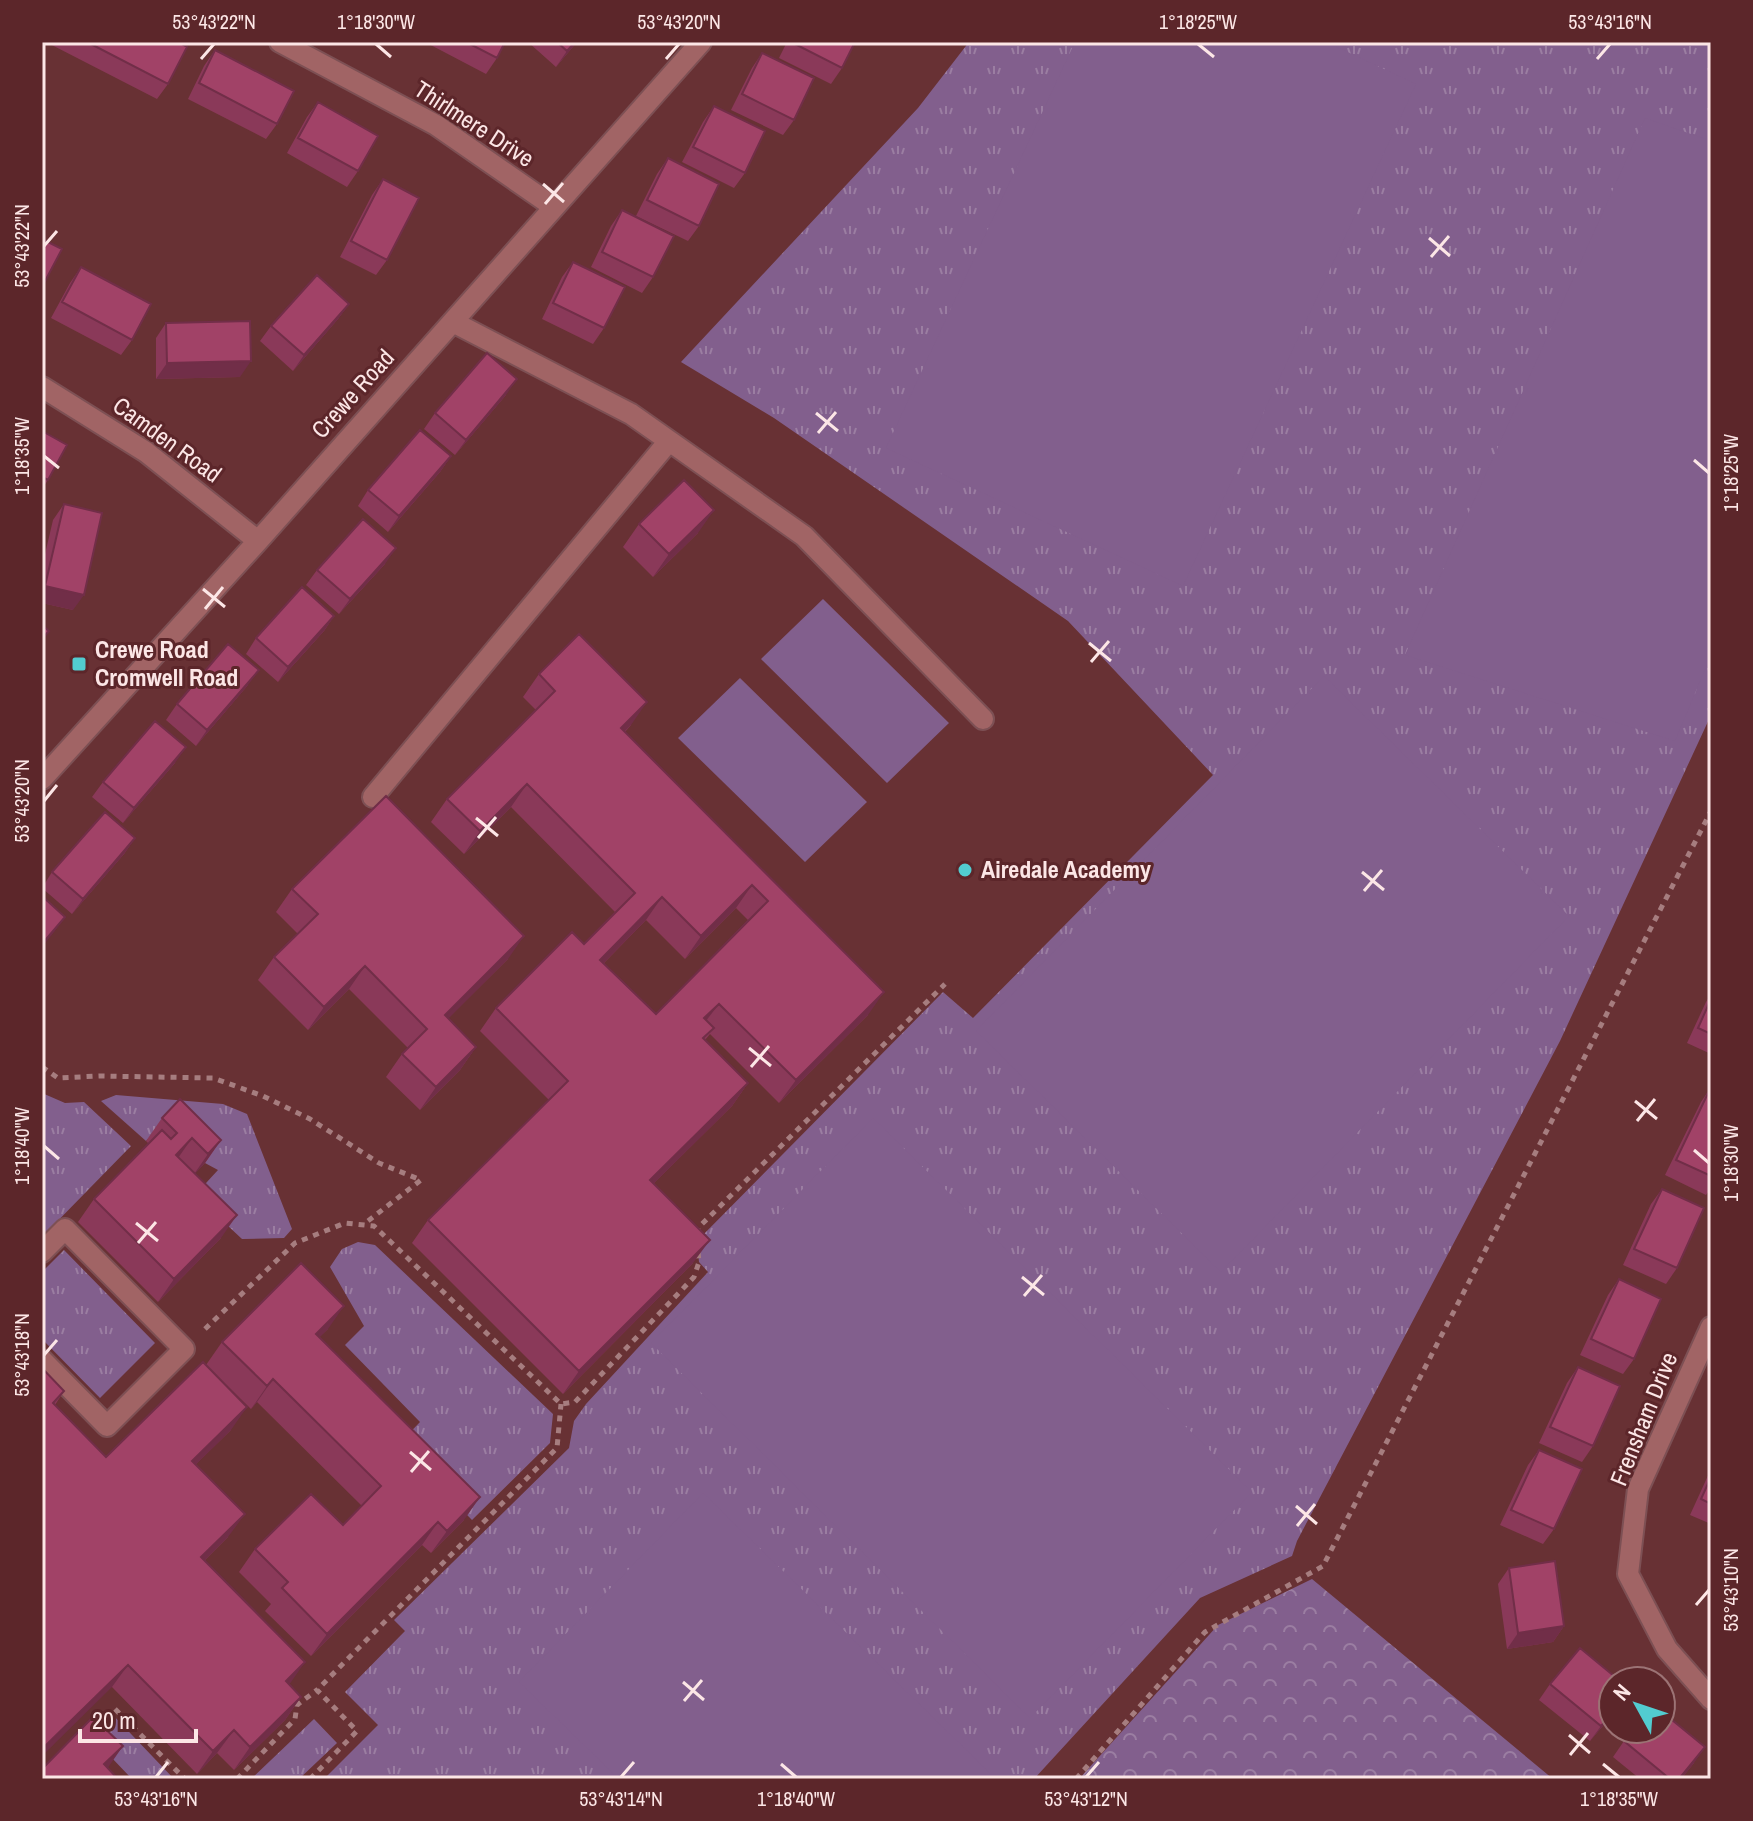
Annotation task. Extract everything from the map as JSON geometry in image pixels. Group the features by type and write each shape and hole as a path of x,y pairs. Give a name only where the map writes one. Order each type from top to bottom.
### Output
{"street":[{"name":"Thirlmere Drive","path":"280,42 436,125 554,207"},
{"name":"Crewe Road","path":"42,779 701,42"},
{"path":"453,322 631,414 804,536 983,719"},
{"name":"Camden Road","path":"42,387 146,452 258,541"},
{"path":"373,797 669,441"},
{"path":"42,1252 65,1229 184,1349 107,1426 42,1360"},
{"name":"Frensham Drive","path":"1711,1327 1638,1489 1628,1574 1667,1649 1711,1699"}],"path":[{"path":"1076,1779 1205,1632 1323,1566 1711,811"},
{"path":"561,1404 575,1402 694,1277 699,1262 698,1228 945,984"},
{"path":"42,1067 58,1078 213,1078 263,1096 310,1119 379,1163 421,1180 362,1225"},
{"path":"184,1349 295,1243 345,1223 374,1226 561,1404"},
{"path":"237,1779 295,1719 297,1705 317,1690 557,1448 561,1404"},
{"path":"310,1779 357,1731 317,1690"},
{"path":"115,1709 185,1779"}],"green space":[{"path":"969,42 1711,42 1711,715 1560,1041 1297,1541 1292,1556 1200,1598 1034,1779 324,1779 378,1725 345,1692 405,1631 394,1620 569,1448 574,1421 586,1404 708,1272 699,1262 697,1241 943,992 973,1018 1213,775 1068,621 774,418 681,362 918,108"},
{"path":"1075,42 1326,42 1416,84 1183,586 886,448"},
{"path":"1645,118 1711,141 1711,655 1675,741 1405,655"},
{"path":"823,599 949,723 887,783 761,659"},
{"path":"1324,676 1569,916 1221,1272 976,1031"},
{"path":"740,678 867,802 805,862 678,738"},
{"path":"42,1093 65,1103 84,1102 131,1146 42,1237"},
{"path":"116,1095 223,1104 247,1114 292,1229 284,1238 242,1239 195,1195 218,1170 205,1163 163,1123 146,1141 101,1101"},
{"path":"873,1118 1252,1492 1030,1718 651,1343"},
{"path":"358,1242 375,1245 553,1414 550,1443 472,1520 398,1445 420,1422 345,1345 364,1326 330,1267 342,1249"},
{"path":"64,1250 155,1343 100,1398 42,1339 42,1272"},
{"path":"703,1493 996,1779 619,1779 519,1682"},
{"path":"1312,1579 1553,1779 1079,1779 1218,1625"},
{"path":"111,1713 174,1779 132,1779 89,1734"},
{"path":"314,1719 337,1743 299,1779 251,1779"}],"building":[{"path":"87,42 178,42 187,47 168,84"},
{"path":"466,42 505,42 497,58"},
{"path":"557,42 575,42 567,51"},
{"path":"791,42 855,42 842,68"},
{"path":"215,50 294,91 277,124 199,83"},
{"path":"762,53 814,78 794,120 742,94"},
{"path":"318,102 378,136 358,171 298,138"},
{"path":"714,106 765,131 745,173 693,147"},
{"path":"668,158 719,184 699,226 647,200"},
{"path":"383,179 419,198 387,260 351,241"},
{"path":"622,210 674,236 653,277 602,252"},
{"path":"42,239 62,249 43,285 42,284"},
{"path":"573,262 625,287 604,328 553,303"},
{"path":"81,267 151,304 132,340 62,302"},
{"path":"317,275 349,304 304,355 271,326"},
{"path":"250,321 251,361 167,363 166,323"},
{"path":"487,353 517,379 466,440 435,413"},
{"path":"420,430 451,456 399,516 368,490"},
{"path":"42,431 67,445 48,480 42,477"},
{"path":"684,480 714,510 669,554 639,524"},
{"path":"64,504 102,513 84,595 45,586"},
{"path":"363,519 396,548 350,599 317,570"},
{"path":"302,587 334,616 288,667 256,638"},
{"path":"42,625 49,631 42,639"},
{"path":"579,634 647,702 621,728 884,992 796,1080 719,1004 704,1018 714,1028 703,1038 748,1083 650,1180 710,1240 579,1371 428,1220 568,1081 496,1008 572,932 584,944 635,893 527,784 480,831 447,799 555,691 539,674","holes":["752,885 768,901 656,1014 600,960 662,897 701,936"]},
{"path":"228,644 259,670 207,730 177,704"},
{"path":"155,721 186,747 134,808 103,782"},
{"path":"386,796 524,936 445,1015 476,1047 436,1087 402,1054 427,1029 365,966 324,1007 274,957 318,914 292,889"},
{"path":"105,812 135,838 83,899 52,872"},
{"path":"42,896 65,917 42,944"},
{"path":"1711,999 1711,1034 1698,1028"},
{"path":"1711,1087 1711,1176 1676,1160"},
{"path":"180,1099 221,1140 208,1154 192,1138 176,1155 237,1215 174,1279 94,1199 162,1130 171,1139 177,1133 162,1118"},
{"path":"1662,1189 1704,1208 1677,1268 1634,1249"},
{"path":"301,1263 344,1306 316,1334 480,1497 447,1531 438,1522 327,1634 282,1588 288,1582 255,1549 311,1494 343,1525 381,1486 273,1379 267,1386 222,1342"},
{"path":"1619,1279 1661,1299 1634,1359 1591,1339"},
{"path":"203,1362 247,1407 192,1461 245,1514 201,1557 305,1662 286,1681 301,1697 250,1747 234,1730 213,1751 128,1665 42,1749 42,1368 64,1391 53,1403 106,1457"},
{"path":"1578,1367 1620,1386 1593,1446 1550,1427"},
{"path":"1539,1450 1582,1469 1554,1529 1511,1510"},
{"path":"1711,1477 1711,1504 1701,1499"},
{"path":"1555,1561 1564,1626 1518,1633 1509,1568"},
{"path":"1580,1648 1601,1665 1597,1665 1597,1723 1550,1684"},
{"path":"93,1717 123,1746 104,1764 118,1779 42,1779 42,1769"},
{"path":"1677,1724 1705,1747 1679,1779 1670,1779 1629,1745 1677,1745"}],"place":[{"name":"Crewe Road Cromwell Road","path":"79,664"},
{"name":"Airedale Academy","path":"965,870"}]}
